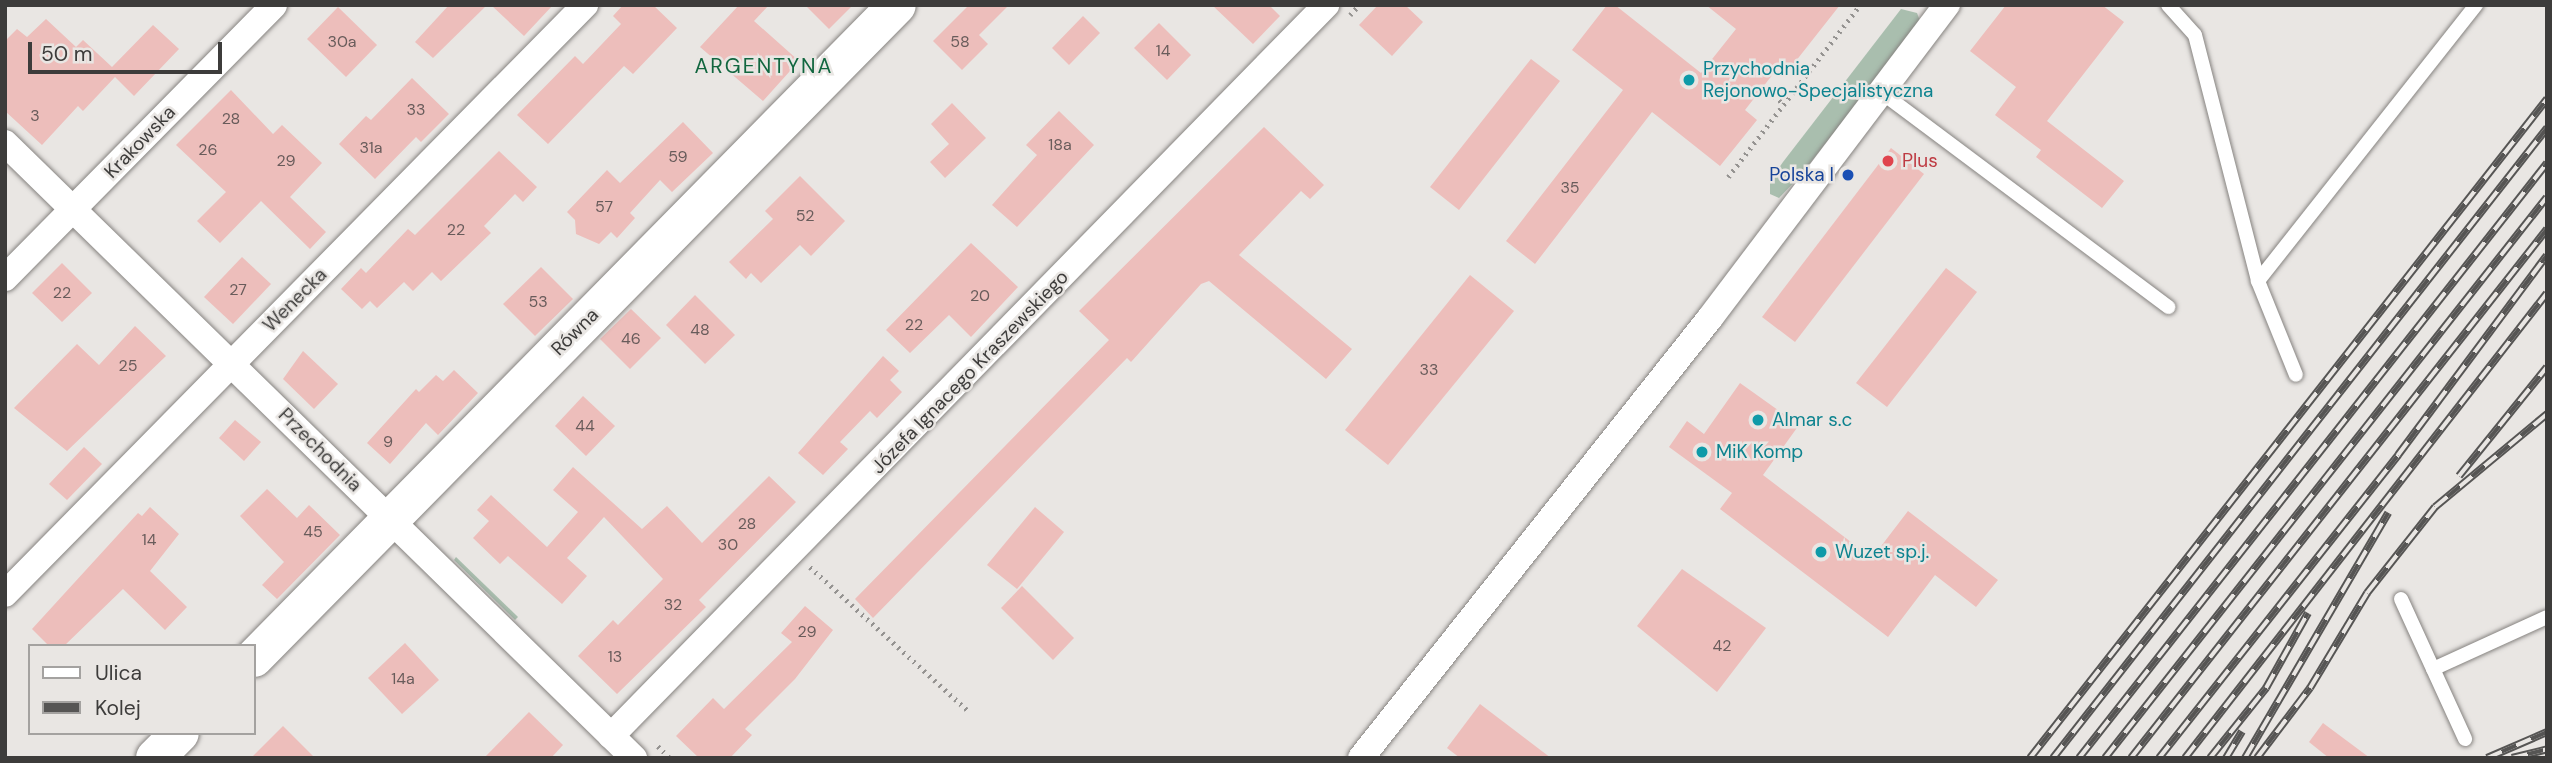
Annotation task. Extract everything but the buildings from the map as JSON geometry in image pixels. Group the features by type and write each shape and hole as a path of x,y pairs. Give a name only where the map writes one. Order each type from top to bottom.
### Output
{"street":[{"name":"Krakowska","path":"5,278 274,5"},
{"name":"Wenecka","path":"5,594 585,5"},
{"name":"Równa","path":"256,656 897,5"},
{"name":"Józefa Ignacego Kraszewskiego","path":"611,736 794,553 1326,5"},
{"path":"1361,758 1710,318 1947,5"},
{"name":"Przechodnia","path":"5,143 634,758"},
{"path":"155,758 178,735"}],"lane":[{"path":"2168,5 2195,35 2259,281 2296,375"},
{"path":"2259,281 2476,5"},
{"path":"1881,92 2168,307"},
{"path":"2401,599 2465,739"},
{"path":"2433,669 2547,617"}],"path":[{"path":"1728,177 1860,5"},
{"path":"1763,87 1784,104"},
{"path":"794,553 968,711"}],"green space":[{"path":"1901,9 1917,13 1920,21 1915,30 1799,177 1779,198 1770,194 1770,181 1783,162"},
{"path":"456,557 518,617 515,620 454,560"}],"railway":[{"path":"2030,758 2547,99"},
{"path":"2053,758 2547,128"},
{"path":"2079,758 2547,163"},
{"path":"2105,758 2547,197"},
{"path":"2131,758 2547,229"},
{"path":"2159,758 2398,455 2547,255"},
{"path":"2185,758 2547,293"},
{"path":"2459,476 2547,367"},
{"path":"2257,758 2310,688 2367,593 2435,507 2547,414"},
{"path":"2245,758 2388,513"},
{"path":"2210,758 2266,688 2308,613"},
{"path":"2226,758 2242,731"},
{"path":"2487,758 2547,732"},
{"path":"2512,758 2547,749"}],"place":[{"name":"Przychodnia Rejonowo-Specjalistyczna","path":"1689,80"},
{"name":"Plus","path":"1888,161"},
{"name":"Polska I","path":"1848,175"},
{"name":"Almar s.c","path":"1758,420"},
{"name":"MiK Komp","path":"1702,452"},
{"name":"Wuzet sp.j.","path":"1821,552"}],"district":[{"name":"ARGENTYNA","path":"764,66"}]}
